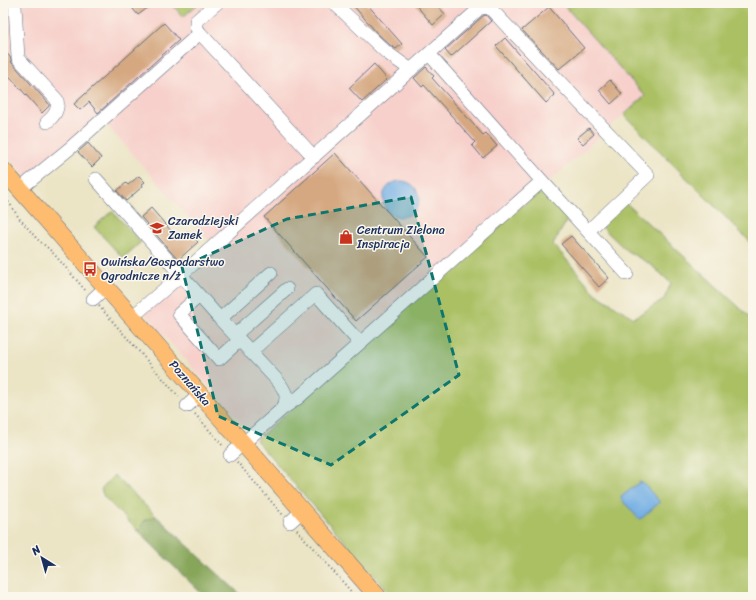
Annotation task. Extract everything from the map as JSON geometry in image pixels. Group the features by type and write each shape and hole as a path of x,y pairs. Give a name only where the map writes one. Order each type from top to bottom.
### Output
{"main road":[{"name":"Poznańska","path":"3,170 378,597"}],"lane":[{"path":"14,3 16,6 18,58 57,100 57,112 47,122"},
{"path":"217,3 196,21 196,27 314,157"},
{"path":"334,3 386,52 410,70"},
{"path":"132,317 181,276 480,8 489,7 648,175 588,231"},
{"path":"20,190 69,149 200,33"},
{"path":"429,54 627,274"},
{"path":"96,179 161,251 181,276 282,386 286,398 286,404 282,409"},
{"path":"230,455 282,409 298,398 542,181"},
{"path":"220,319 271,273"},
{"path":"93,299 106,287"},
{"path":"200,296 179,314 219,359 237,338 287,289"},
{"path":"250,352 316,294 360,343"},
{"path":"187,406 200,394"},
{"path":"290,522 302,511"}],"highlighted area":[{"path":"411,197 459,375 331,465 218,416 182,267 287,219"}],"shaded area":[{"path":"3,3 171,3 183,17 199,3 449,3 452,6 469,3 562,3 645,96 256,440 145,314 211,243 104,122 33,185 3,151"}],"green space":[{"path":"171,3 199,3 183,17"},
{"path":"562,3 753,3 753,245 624,115 645,96"},
{"path":"542,188 568,219 553,244 596,294 634,318 664,299 671,283 650,264 627,251 601,226 626,203 753,320 753,597 393,597 256,440"},
{"path":"112,211 141,242 123,258 94,227"},
{"path":"114,475 156,516 144,521 139,532 104,497 101,489"},
{"path":"156,516 243,597 205,597 139,532 144,521"}],"water":[{"path":"401,181 411,184 416,189 419,199 416,209 411,214 401,217 391,214 386,209 383,199 386,189 391,184"},
{"path":"640,482 643,483 659,501 659,503 639,519 621,499 621,497"}],"building":[{"path":"128,3 154,3 138,15"},
{"path":"351,3 366,3 402,44 396,49 391,46 378,34"},
{"path":"414,3 435,3 445,14 433,25"},
{"path":"549,7 584,48 559,69 522,30"},
{"path":"486,15 491,21 451,57 445,50"},
{"path":"164,23 179,40 98,113 89,102 80,110 74,104"},
{"path":"505,38 555,95 546,103 496,46"},
{"path":"3,49 10,57 12,63 49,104 49,106 42,113 3,69"},
{"path":"374,64 387,79 362,102 349,88"},
{"path":"426,67 434,76 432,78 483,135 486,133 497,146 483,158 472,145 475,142 424,85 422,87 414,78"},
{"path":"610,80 622,94 611,104 599,90"},
{"path":"589,128 594,134 583,144 577,138"},
{"path":"88,143 101,158 92,167 78,152"},
{"name":"Centrum Zielona Inspiracja","path":"335,153 428,257 356,321 264,217"},
{"path":"139,176 145,182 142,184 143,186 126,201 117,191 126,183 128,185"},
{"path":"151,208 179,240 188,232 198,242 178,260 141,217"},
{"path":"571,236 609,278 599,287 561,244"}],"place":[{"name":"Czarodziejski Zamek","path":"157,228"},
{"name":"Centrum Zielona Inspiracja","path":"346,237"},
{"name":"Owińska/Gospodarstwo Ogrodnicze n/ż","path":"90,269"}]}
